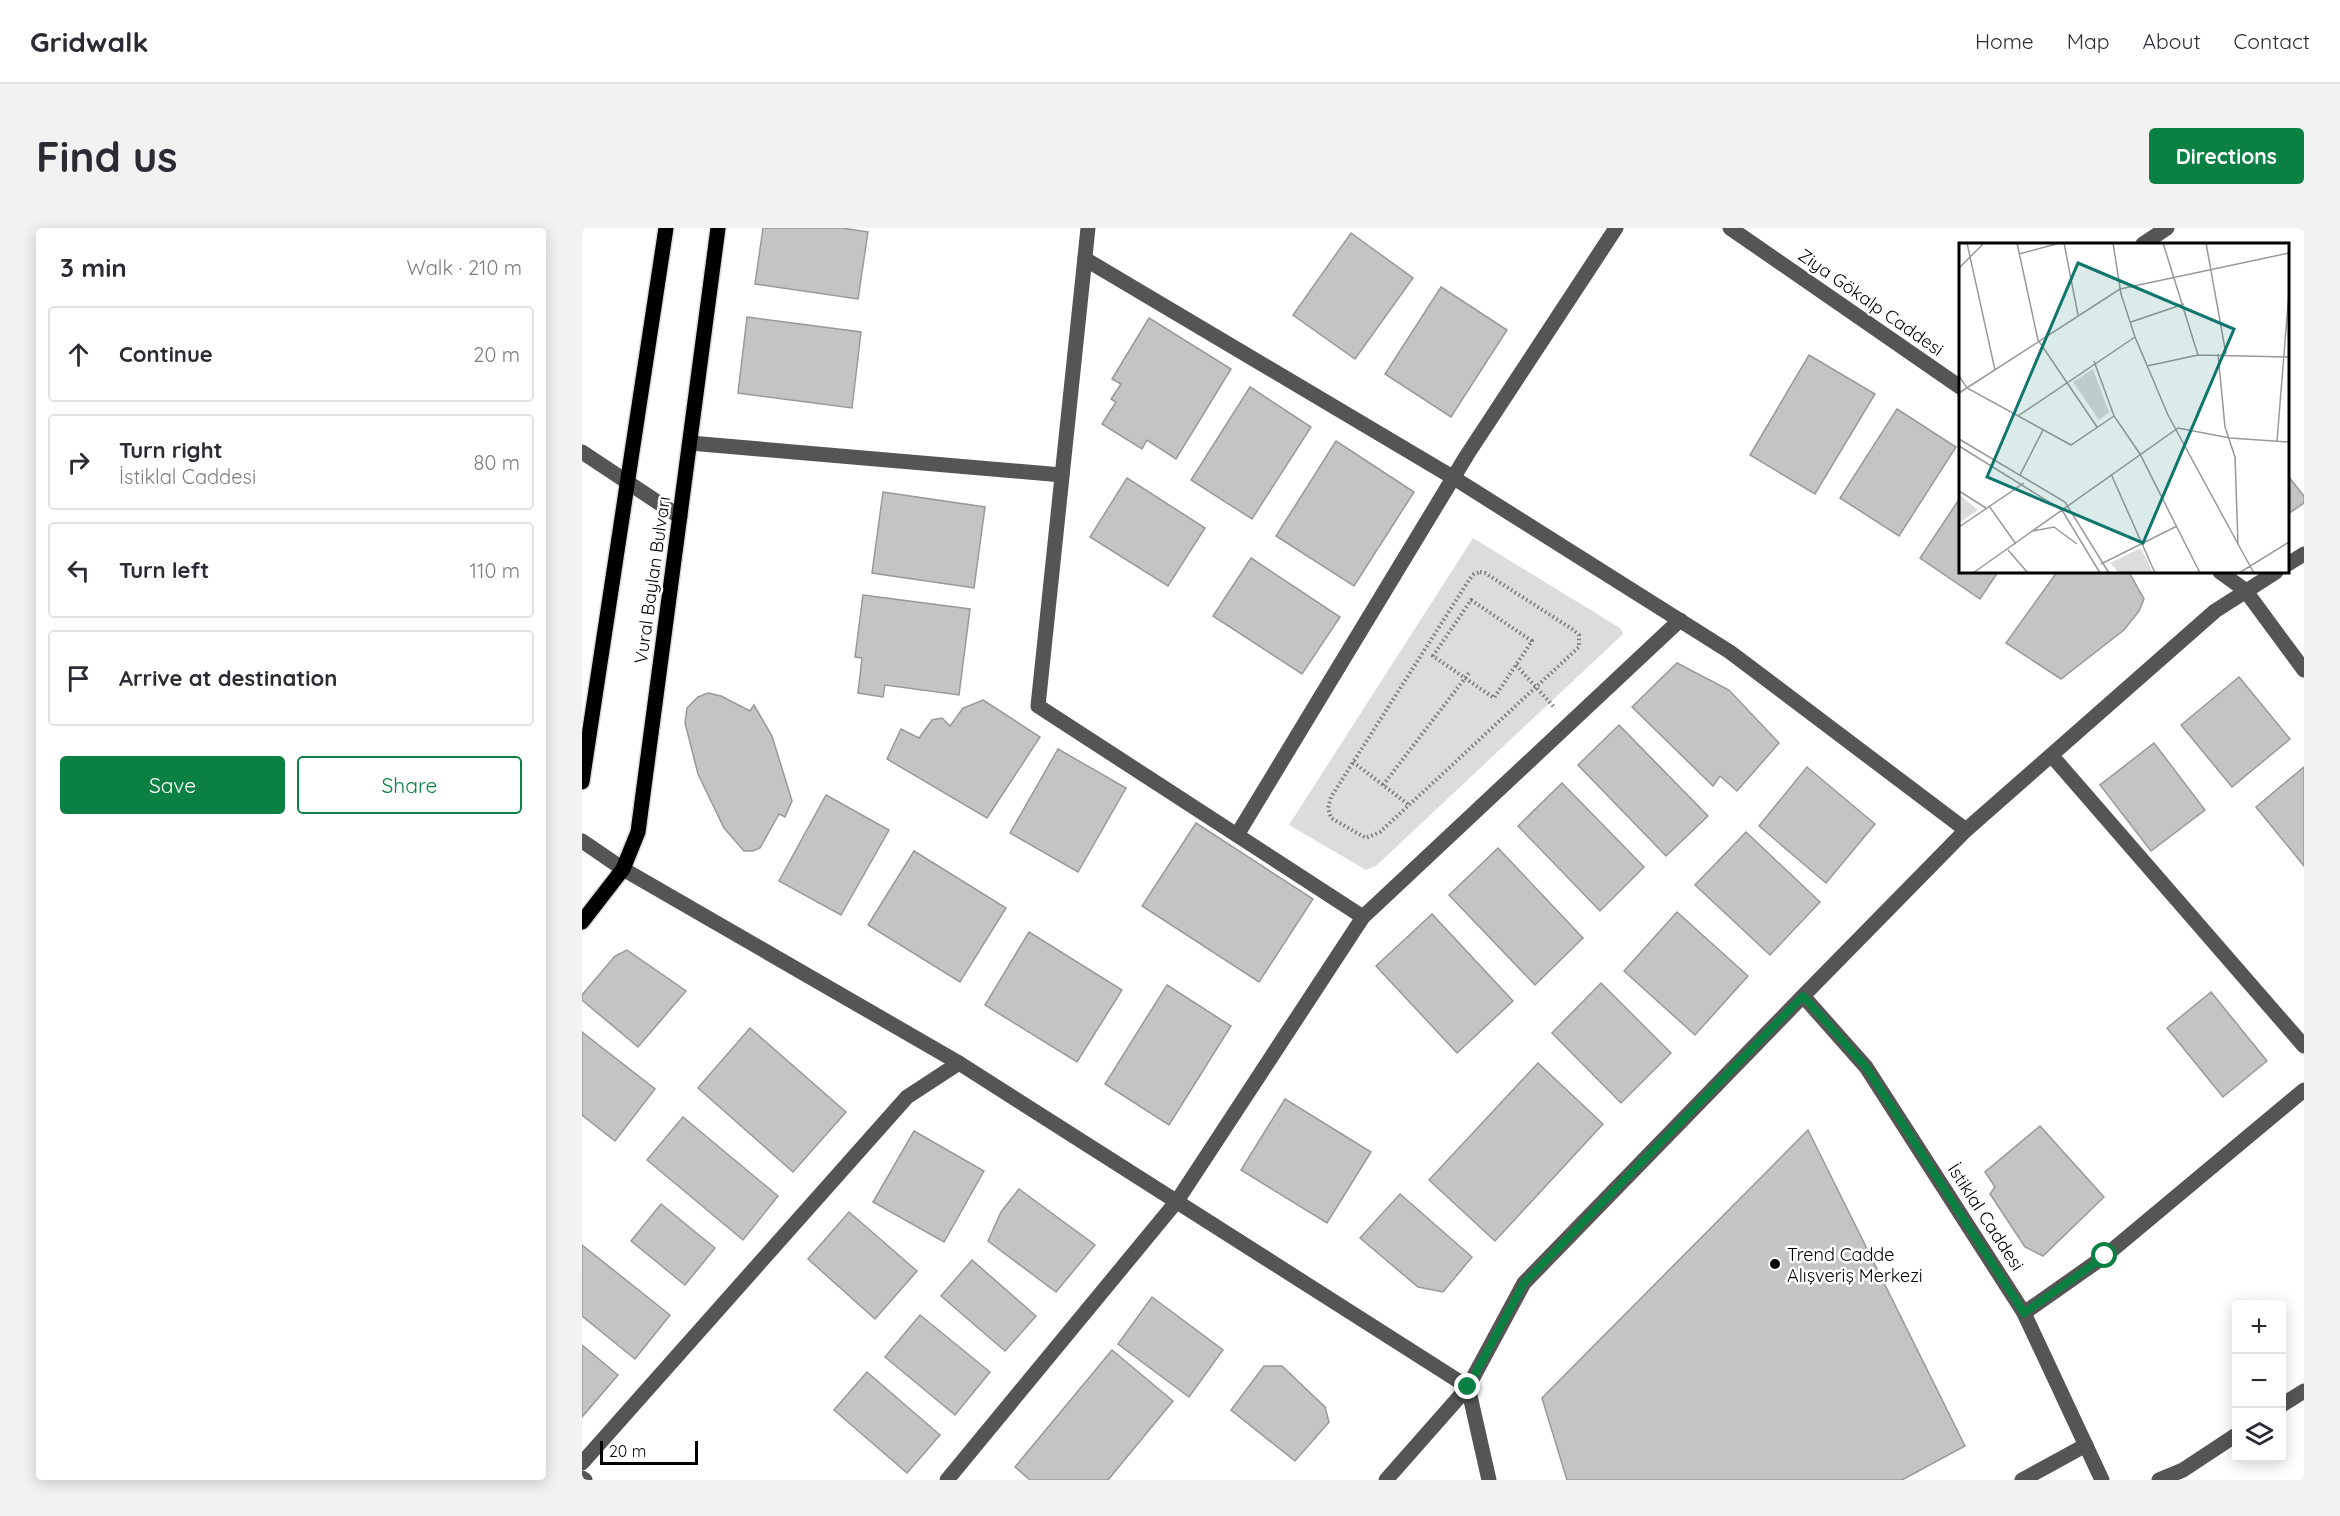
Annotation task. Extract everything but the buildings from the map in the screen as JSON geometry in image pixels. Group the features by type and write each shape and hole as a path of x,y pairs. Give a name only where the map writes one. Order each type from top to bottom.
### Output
{"main road":[{"name":"Vural Baylan Bulvarı","path":"582,782 666,228"},
{"name":"Vural Baylan Bulvarı","path":"582,922 623,869 638,832 718,228"}],"street":[{"path":"1088,228 1038,706 1363,917"},
{"path":"1237,835 1454,478 1616,228"},
{"name":"Ziya Gökalp Caddesi","path":"1730,228 1959,386"},
{"path":"2144,243 2167,228"},
{"path":"1085,259 1454,478 1730,652 1966,830"},
{"path":"1946,378 1959,369"},
{"path":"690,443 1062,475"},
{"path":"582,452 680,517"},
{"path":"2289,563 2304,554"},
{"path":"2221,573 2246,591 2304,670"},
{"path":"1386,1480 1468,1387 1524,1283 1803,996 1966,830 2215,611 2274,573"},
{"path":"947,1480 1177,1201 1363,917 1680,620"},
{"path":"2052,756 2304,1046"},
{"path":"582,842 623,869 959,1063 1468,1387 1489,1480"},
{"name":"İstiklal Caddesi","path":"1803,996 1866,1067 2024,1313 2102,1480"},
{"path":"582,1463 907,1097 959,1063"},
{"path":"2024,1313 2105,1256 2304,1090"},
{"path":"2286,1403 2304,1391"},
{"path":"2159,1480 2183,1470 2232,1438"},
{"path":"2022,1480 2086,1445"}],"path":[{"path":"1485,573 1579,635 1579,647 1380,832 1366,838 1331,818 1328,808 1331,797 1353,762 1474,574 1485,573"},
{"path":"1471,600 1532,642 1516,665 1494,698 1433,656 1471,600"},
{"path":"1516,665 1569,725"},
{"path":"1383,785 1469,673"},
{"path":"1353,762 1409,805"}],"shaded area":[{"path":"1473,538 1620,628 1623,634 1376,866 1366,870 1289,825"}],"place":[{"name":"Trend Cadde Alışveriş Merkezi","path":"1775,1264"}],"route":[{"path":"1468,1387 1524,1283 1803,996 1866,1067 2024,1313 2105,1256"}]}
